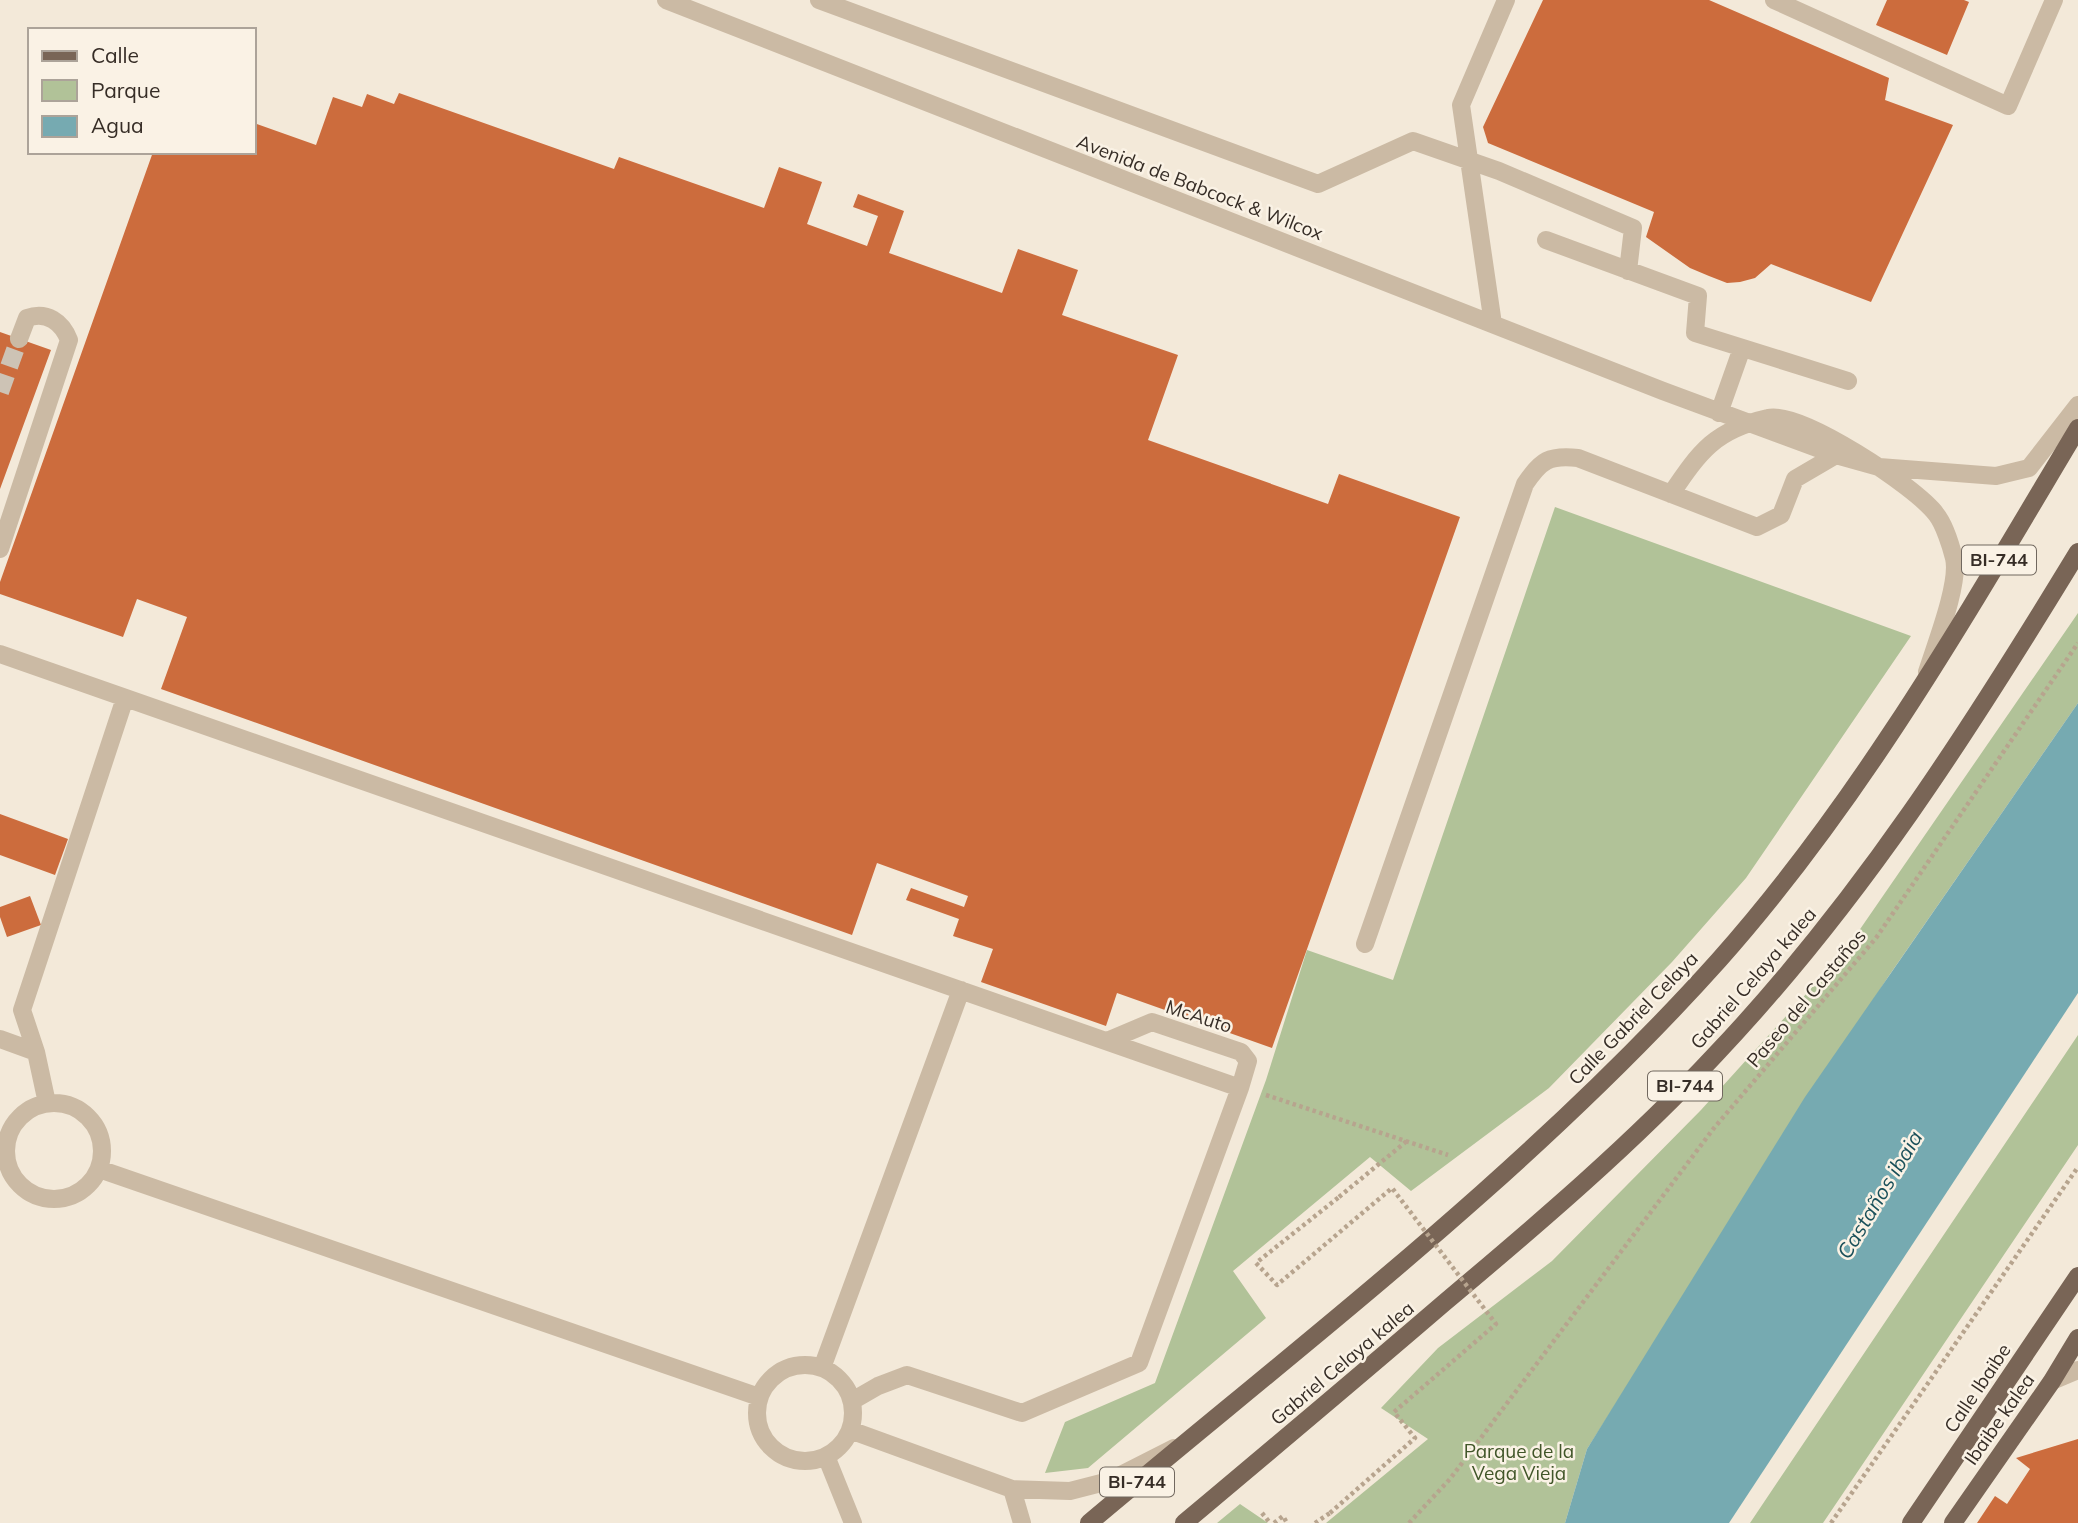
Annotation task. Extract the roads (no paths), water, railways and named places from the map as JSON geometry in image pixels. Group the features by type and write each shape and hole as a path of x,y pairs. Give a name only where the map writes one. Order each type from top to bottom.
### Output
{"main road":[{"name":"Calle Gabriel Celaya","path":"1089,1523 1528,1153 1646,1038 1719,960 1849,798 1920,691 2078,428"},
{"name":"Gabriel Celaya kalea","path":"1184,1523 1517,1242 1639,1132 1716,1055 1793,967 1917,808 2078,552"},
{"name":"Calle Ibaibe","path":"1911,1523 2078,1276"},
{"name":"Ibaibe kalea","path":"1953,1523 2052,1381 2078,1338"}],"street":[{"name":"Avenida de Babcock & Wilcox","path":"666,0 1719,413 1836,455 1880,467"},
{"path":"819,0 1318,184 1413,141 1467,159 1633,228 1628,271"},
{"path":"1493,324 1461,105 1506,0"},
{"path":"1774,0 2008,106 2054,0"},
{"path":"1546,240 1698,296 1695,333 1848,381"},
{"path":"0,549 69,340 65,330 52,318 38,314 27,317 19,339"},
{"path":"1719,413 1742,348"},
{"path":"1880,467 1996,476 2029,468 2078,405"},
{"path":"1671,494 1698,454 1716,438 1771,416 1826,433 1880,467 1937,514 1955,561 1946,615 1920,691"},
{"path":"1365,944 1525,484 1538,464 1559,456 1578,458 1758,527 1781,515 1795,479 1836,455"},
{"path":"0,654 1248,1090 1139,1363 1022,1413 907,1375 878,1386 852,1401"},
{"path":"47,1103 36,1052 22,1010 125,698"},
{"path":"822,1368 961,990"},
{"name":"McAuto","path":"1107,1041 1152,1022 1241,1052 1248,1061 1248,1090"},
{"path":"0,1039 36,1052"},
{"path":"47,1103 69,1105 82,1111 93,1122 103,1153 99,1169 90,1184 76,1194 60,1199 31,1194 5,1175 4,1133 18,1117 39,1104 47,1103"},
{"path":"99,1169 758,1397"},
{"path":"807,1364 822,1368 845,1386 852,1401 850,1430 842,1445 826,1456 810,1462 795,1461 779,1454 766,1443 758,1426 758,1397 767,1382 790,1366 807,1364"},
{"path":"2052,1381 2078,1370"},
{"path":"850,1430 1013,1489 1070,1490 1109,1481 1186,1441"},
{"path":"826,1456 853,1523"},
{"path":"1013,1489 1022,1523"}],"water":[{"name":"Castaños ibaia","path":"2078,703 2078,993 1729,1523 1565,1523 1587,1449 1805,1097"}],"tunnel":[{"path":"0,392 19,339"}],"park label":[{"name":"Parque de la Vega Vieja","path":"1519,1462"}]}
